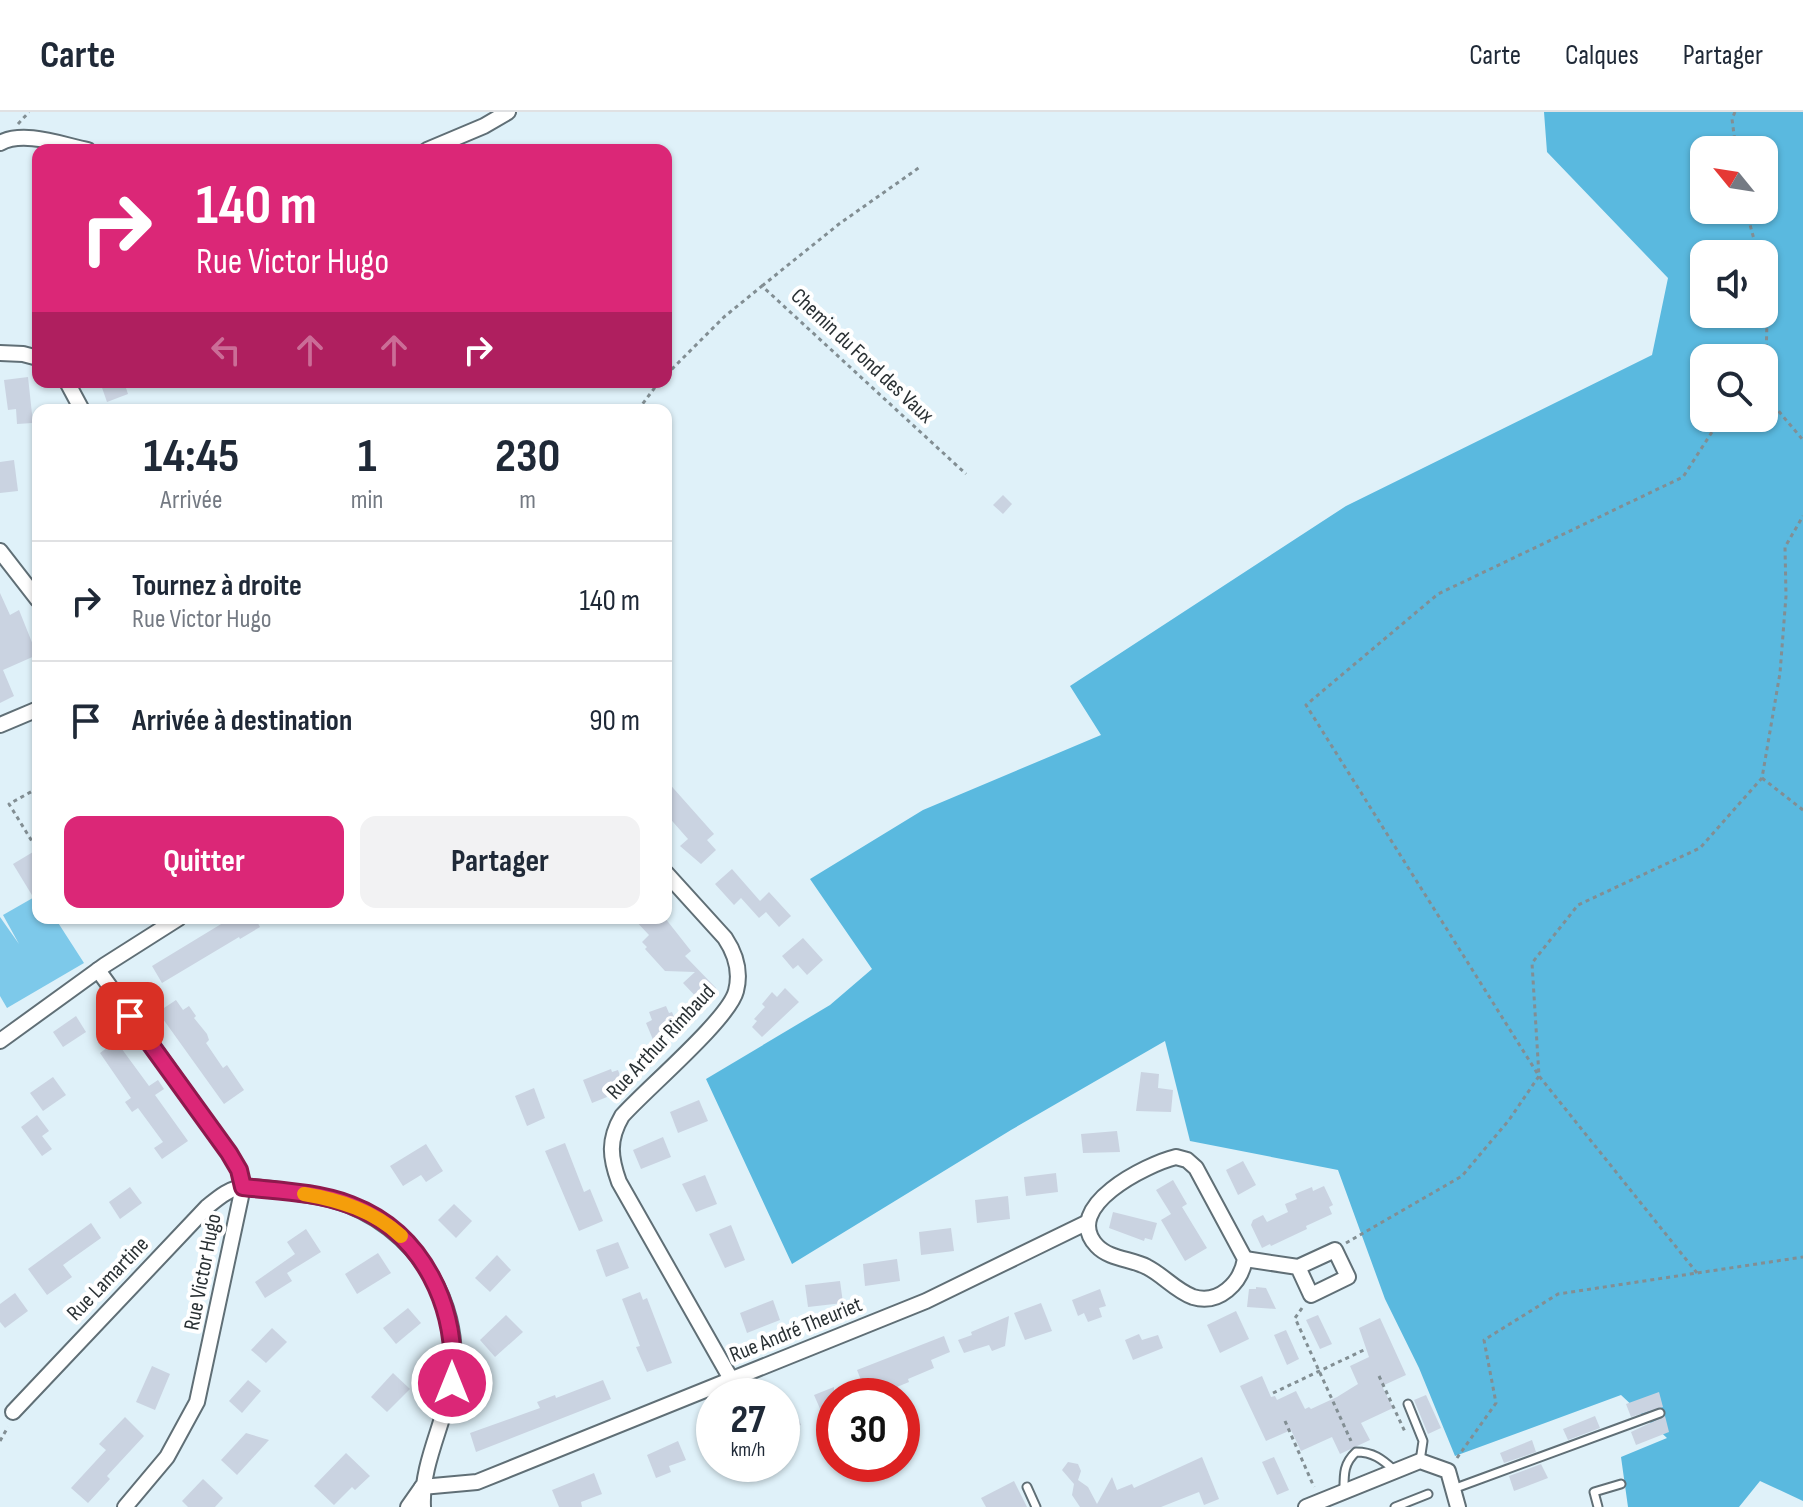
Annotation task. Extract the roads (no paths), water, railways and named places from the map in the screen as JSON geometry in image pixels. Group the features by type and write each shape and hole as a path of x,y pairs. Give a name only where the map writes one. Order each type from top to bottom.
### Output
{"street":[{"path":"441,144 508,112"},
{"path":"0,143 4,140 30,139 56,144"},
{"path":"0,353 32,356"},
{"path":"0,551 32,592"},
{"path":"0,725 32,712"},
{"name":"Rue Arthur Rimbaud","path":"672,880 725,938 736,963 737,989 726,1012 622,1116 613,1131 610,1146 619,1182 730,1378"},
{"path":"0,1041 98,970 170,924"},
{"path":"98,970 229,1153 239,1170 243,1187 329,1198 352,1205 376,1217 397,1233 431,1273 451,1331 454,1359 452,1383 422,1487 408,1507"},
{"path":"1176,1157 1187,1160 1196,1168 1245,1259 1236,1283 1225,1293 1195,1298 1142,1264 1097,1247 1090,1236 1090,1211 1105,1194 1164,1160 1176,1157"},
{"name":"Rue Lamartine","path":"13,1412 207,1207 224,1194 243,1187"},
{"name":"Rue Victor Hugo","path":"125,1507 167,1457 197,1402 243,1187"},
{"name":"Rue André Theuriet","path":"734,1378 926,1301 1088,1222"},
{"path":"1245,1259 1298,1267 1335,1250 1348,1277 1311,1295 1298,1267"},
{"name":"Rue André Theuriet","path":"422,1487 477,1482 696,1393"},
{"path":"1313,1504 1420,1461 1448,1471 1458,1507"},
{"path":"422,1487 423,1507"}],"lane":[{"path":"1408,1404 1423,1441 1420,1461"},
{"path":"1453,1489 1660,1413"},
{"path":"1344,1492 1347,1460 1356,1452 1380,1457 1396,1471"},
{"path":"1598,1507 1594,1492 1621,1484"},
{"path":"1027,1487 1036,1507"},
{"path":"1395,1507 1428,1494"}]}
